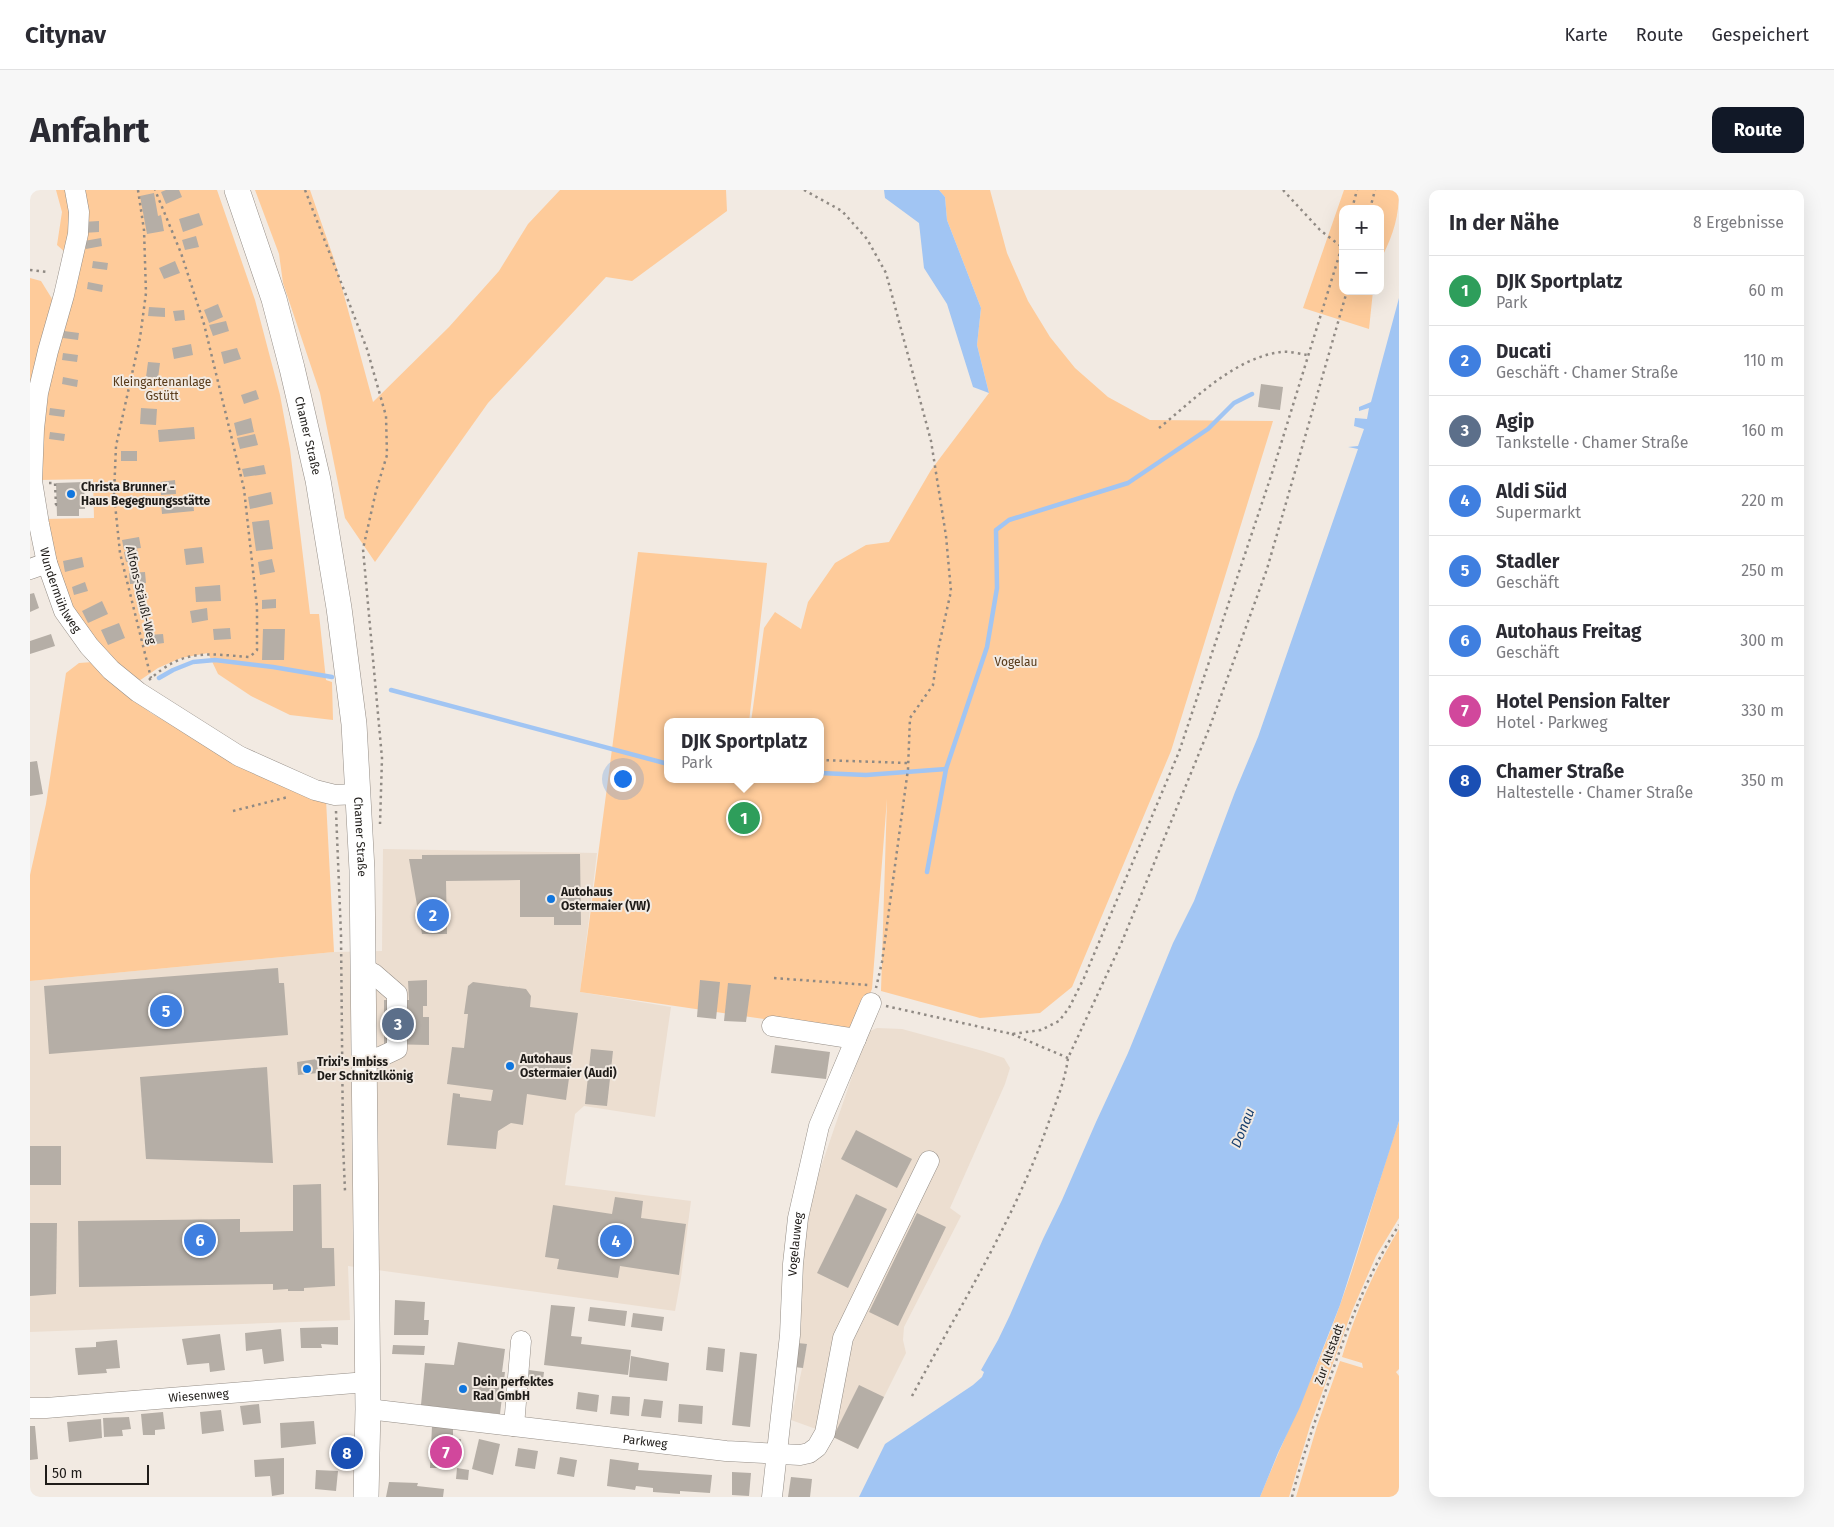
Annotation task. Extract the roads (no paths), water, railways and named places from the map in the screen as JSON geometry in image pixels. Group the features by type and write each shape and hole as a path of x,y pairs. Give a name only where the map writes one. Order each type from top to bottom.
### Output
{"main road":[{"name":"Chamer Straße","path":"237,190 274,299 318,480 339,608 353,715 347,794 370,848 352,965 364,1058 368,1409 366,1497"}],"street":[{"name":"Wundermühlweg","path":"75,190 79,212 78,234 38,394 34,428 32,481 38,566 64,611 94,652 111,670 144,685 239,756 314,790 347,794"},
{"path":"244,190 270,267 274,299"},
{"path":"352,965 374,974 396,994 397,1048 378,1058 364,1058"},
{"name":"Vogelauweg","path":"772,1497 790,1335 792,1264 798,1218 819,1126 872,1003"},
{"path":"772,1026 856,1038"},
{"name":"Parkweg","path":"368,1409 726,1451 800,1455 809,1453 817,1447 825,1433 843,1338 929,1161"},
{"path":"514,1426 521,1341"},
{"name":"Wiesenweg","path":"30,1408 367,1382"}],"water":[{"path":"884,190 939,190 945,197 947,220 981,308 977,345 989,393 973,387 947,304 924,268 919,223 885,198"},
{"name":"Donau","path":"1399,298 1399,1121 1340,1305 1300,1407 1260,1497 859,1497 885,1444 982,1377 984,1372 981,1370 1010,1315 1062,1200 1128,1053 1173,943 1194,901 1258,737 1358,449 1348,447 1358,446 1364,429 1354,426 1355,418 1367,419 1369,408 1359,411 1359,407 1371,402"}],"waterway":[{"path":"927,872 946,769 987,647 997,588 996,530 1009,520 1128,483 1208,429 1234,403 1252,394"},
{"path":"159,678 193,662 215,660 332,677"},
{"path":"391,690 664,763"},
{"path":"824,773 866,775 946,769"}],"place":[{"name":"Christa Brunner - Haus Begegnungsstätte","path":"71,494"},
{"name":"DJK Sportplatz","path":"744,818"},
{"name":"Autohaus Ostermaier (VW)","path":"551,899"},
{"name":"Ducati","path":"433,915"},
{"name":"Stadler","path":"166,1011"},
{"name":"Agip","path":"398,1024"},
{"name":"Autohaus Ostermaier (Audi)","path":"510,1066"},
{"name":"Trixi's Imbiss Der Schnitzlkönig","path":"307,1069"},
{"name":"Autohaus Freitag","path":"200,1240"},
{"name":"Aldi Süd","path":"616,1241"},
{"name":"Dein perfektes Rad GmbH","path":"463,1389"},
{"name":"Hotel Pension Falter","path":"446,1452"},
{"name":"Chamer Straße","path":"347,1453"}],"park label":[{"name":"Kleingartenanlage Gstütt","path":"162,389"},
{"name":"Vogelau","path":"1016,662"}]}
